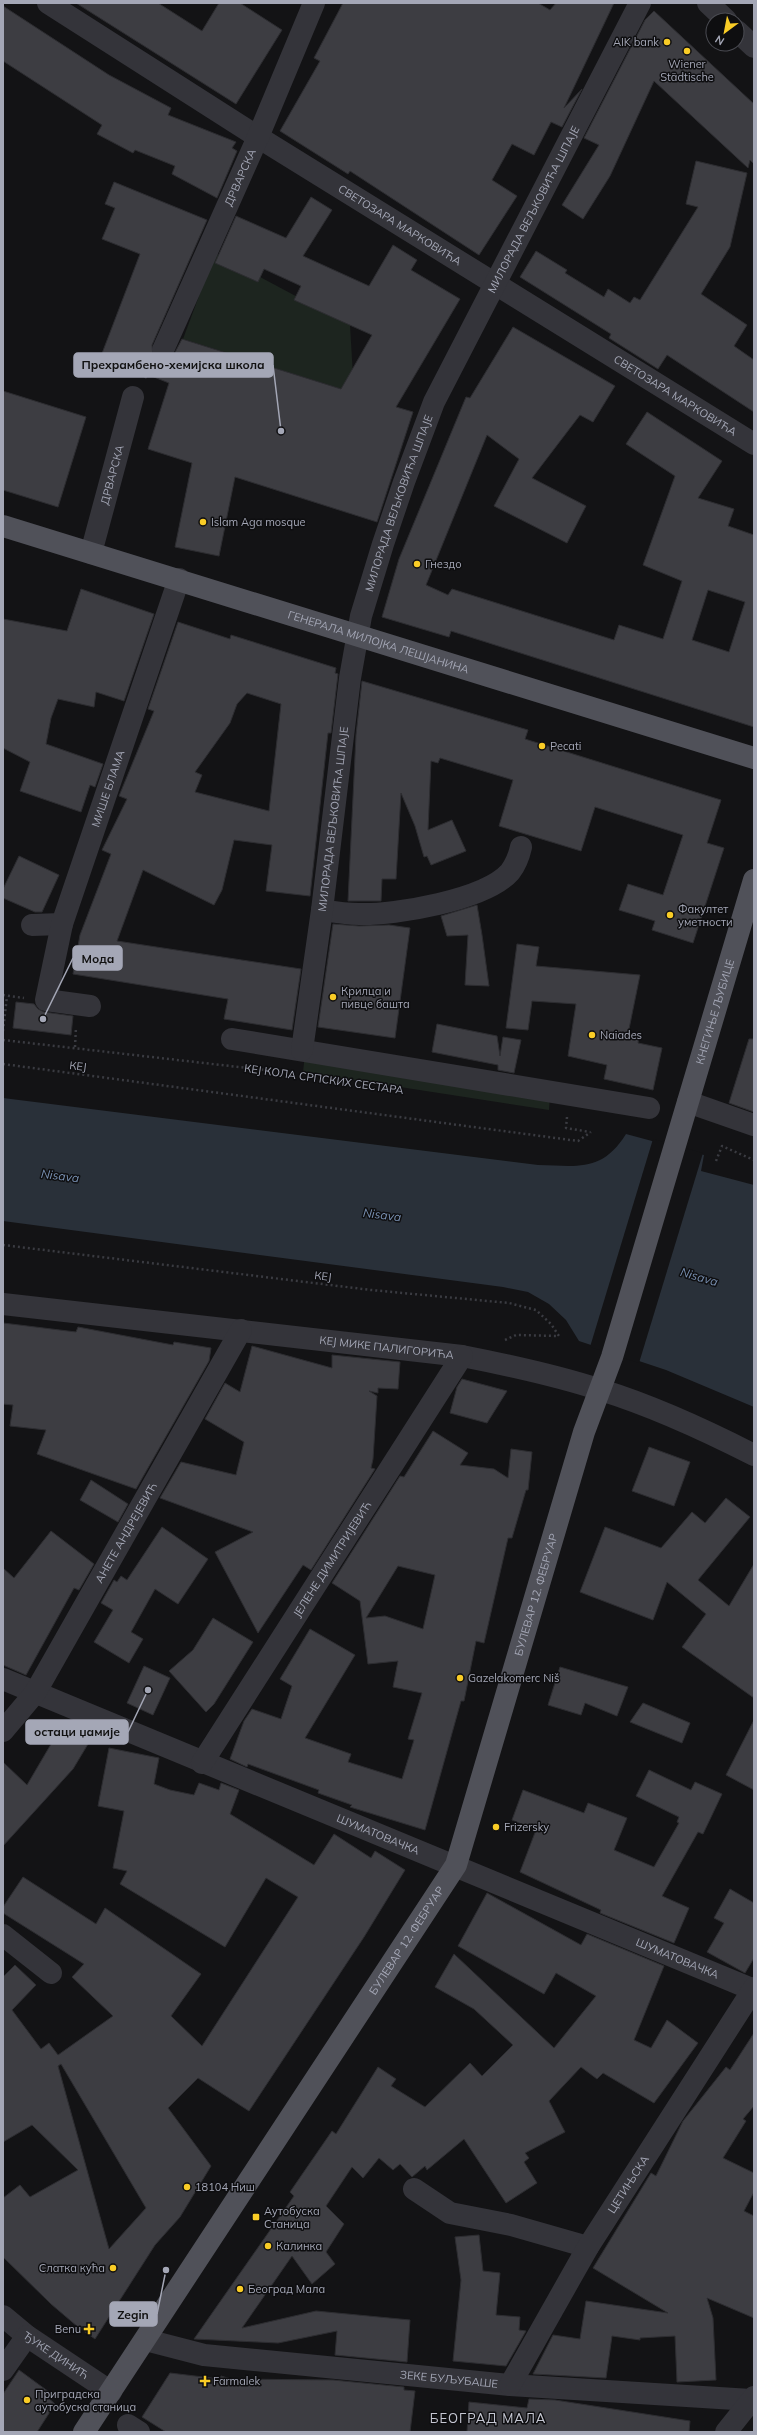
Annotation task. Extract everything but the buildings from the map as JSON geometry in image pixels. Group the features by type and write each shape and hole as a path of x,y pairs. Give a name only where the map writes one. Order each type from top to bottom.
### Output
{"main road":[{"name":"ГЕНЕРАЛА МИЛОЈКА ЛЕШЈАНИНА","path":"3,526 179,579 754,758"},
{"name":"КНЕГИЊЕ ЉУБИЦЕ","path":"612,1357 754,880"},
{"name":"БУЛЕВАР 12. ФЕБРУАР","path":"84,2432 146,2340 456,1865 584,1432 601,1390 612,1357"}],"street":[{"name":"СВЕТОЗАРА МАРКОВИЋА","path":"48,3 258,137 754,444"},
{"name":"ДРВАРСКА","path":"163,350 258,137 314,3"},
{"name":"МИЛОРАДА ВЕЉКОВИЋА ШПАЈЕ","path":"302,1050 322,910 346,707 357,635 361,616 404,482 434,402 640,3"},
{"path":"708,3 718,12"},
{"path":"745,39 754,47"},
{"name":"ДРВАРСКА","path":"91,553 133,397"},
{"name":"МИШЕ БЛАМА","path":"90,1006 46,1000 62,924 179,579"},
{"path":"322,910 359,914 408,910 450,902 502,879 511,871 518,858 521,846"},
{"path":"32,925 62,924"},
{"path":"232,1039 649,1108"},
{"path":"688,1102 754,1125"},
{"name":"КЕЈ МИКЕ ПАЛИГОРИЋА","path":"3,1304 462,1356 503,1364 601,1390 658,1412 754,1455"},
{"name":"АНЕТЕ АНДРЕЈЕВИЋ","path":"3,1731 35,1693 242,1330"},
{"name":"ЈЕЛЕНЕ ДИМИТРИЈЕВИЋ","path":"202,1763 462,1356"},
{"name":"ШУМАТОВАЧКА","path":"3,1679 202,1763 456,1865 754,1989"},
{"path":"3,1935 51,1973"},
{"name":"ЦЕТИЊСКА","path":"510,2385 588,2247 754,1989"},
{"path":"414,2189 450,2212 511,2225 588,2247"},
{"name":"ЂУКЕ ДИНИЋ","path":"5,2322 111,2392"},
{"path":"3,2370 27,2336"},
{"name":"ЗЕКЕ БУЉУБАШЕ","path":"146,2340 204,2355 510,2385 753,2400"},
{"path":"726,2432 753,2400"}],"path":[{"path":"133,397 163,350"},
{"path":"3,1031 7,996"},
{"name":"КЕЈ КОЛА СРПСКИХ СЕСТАРА","path":"3,1040 269,1071"},
{"name":"КЕЈ","path":"3,1064 578,1141 591,1132 566,1128 568,1115 562,1114"},
{"path":"716,1161 722,1146 754,1160"},
{"name":"КЕЈ","path":"3,1246 371,1290 509,1303 536,1310 551,1324 559,1336 516,1335 498,1344"}],"shaded area":[{"path":"215,253 350,325 354,393 183,339"},
{"path":"305,1054 550,1095 549,1110 303,1072"}],"water":[{"name":"Nisava","path":"3,1098 538,1165 578,1166 598,1161 608,1155 626,1134 704,1155 701,1171 754,1185 754,1407 666,1370 579,1341 566,1320 549,1304 528,1292 503,1287 3,1221"}],"pier":[{"path":"653,1139 703,1153 639,1363 590,1347"}],"place":[{"name":"AIK bank","path":"667,42"},
{"name":"Wiener Städtische","path":"687,51"},
{"name":"Прехрамбено-хемијска школа","path":"281,431"},
{"name":"Islam Aga mosque","path":"203,522"},
{"name":"Гнездо","path":"417,564"},
{"name":"Pecati","path":"542,746"},
{"name":"Факултет уметности","path":"670,915"},
{"name":"Крилца и пивце башта","path":"333,997"},
{"name":"Мода","path":"43,1019"},
{"name":"Naiades","path":"592,1035"},
{"name":"Gazelakomerc Niš","path":"460,1678"},
{"name":"остаци џамије","path":"148,1690"},
{"name":"Frizersky","path":"496,1827"},
{"name":"18104 Ниш","path":"187,2187"},
{"name":"Аутобуска Станица","path":"256,2217"},
{"name":"Калинка","path":"268,2246"},
{"name":"Слатка кућа","path":"113,2268"},
{"name":"Zegin","path":"166,2270"},
{"name":"Београд Мала","path":"240,2289"},
{"name":"Benu","path":"89,2329"},
{"name":"Farmalek","path":"205,2381"},
{"name":"Приградска аутобуска станица","path":"27,2400"}],"district":[{"name":"БЕОГРАД МАЛА","path":"488,2418"}]}
